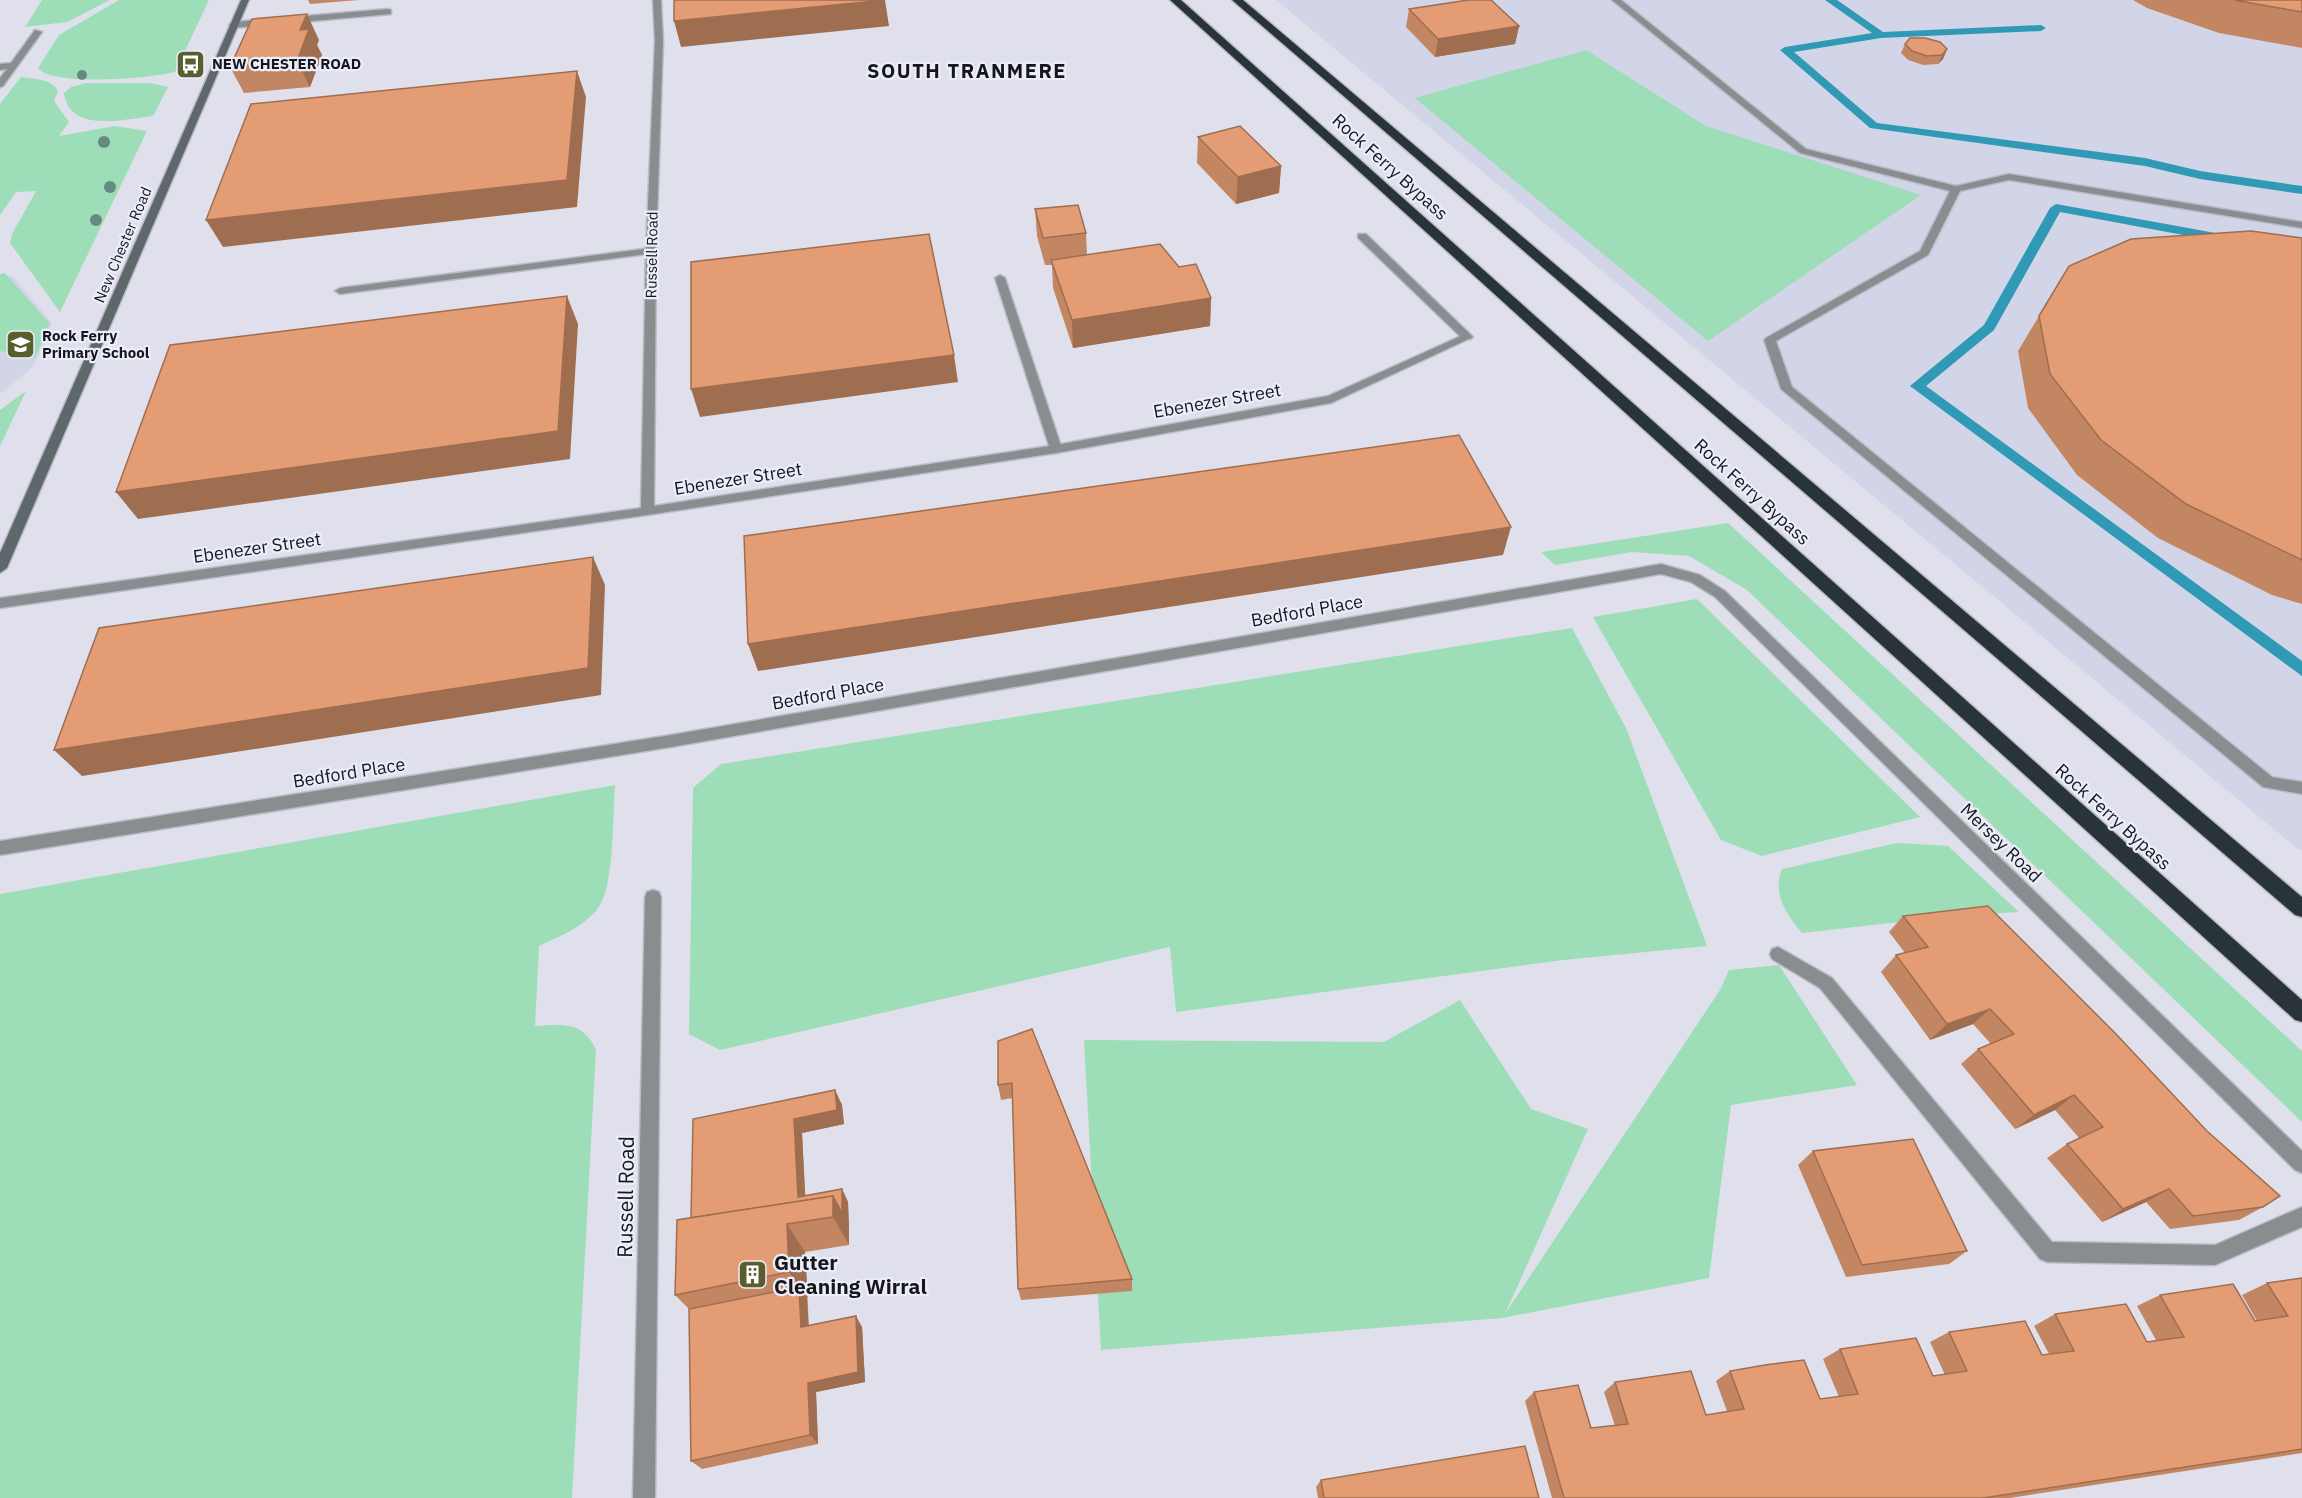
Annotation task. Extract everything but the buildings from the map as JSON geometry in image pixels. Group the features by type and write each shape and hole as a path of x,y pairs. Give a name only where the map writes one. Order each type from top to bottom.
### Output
{"highway":[{"name":"Rock Ferry Bypass","path":"1175,0 2302,1013"},
{"name":"Rock Ferry Bypass","path":"1237,0 2302,909"}],"main road":[{"name":"New Chester Road","path":"0,568 245,0"}],"street":[{"name":"Russell Road","path":"647,510 651,251 659,40 657,0"},
{"path":"1616,0 1803,151 1956,189 2009,177 2302,225"},
{"path":"233,25 387,12"},
{"path":"0,84 38,32"},
{"path":"0,67 14,66"},
{"path":"1956,189 1924,253 1770,340 1787,389 2268,783 2302,788"},
{"name":"Ebenezer Street","path":"0,603 1056,449 1331,399 1467,337 1362,236"},
{"path":"340,291 651,251"},
{"path":"1000,278 1056,449"},
{"name":"Bedford Place","path":"0,848 671,741 1661,569"},
{"name":"Mersey Road","path":"1661,569 1695,578 1720,594 2302,1164"},
{"name":"Russell Road","path":"644,1498 653,897"},
{"path":"1778,954 1826,983 2047,1252 2215,1255 2302,1217"}],"shaded area":[{"path":"1276,0 2302,0 2302,850 2299,850"},
{"name":"Rock Ferry Primary School","path":"13,276 52,323 33,367 0,394 0,277"}],"green space":[{"path":"42,0 110,0 67,22 25,27"},
{"path":"119,0 209,0 175,72 146,77 81,79 47,74 38,68 59,35"},
{"path":"1586,50 1706,126 1921,195 1708,341 1415,98"},
{"path":"21,77 47,82 58,91 54,101 69,122 59,136 115,126 147,131 60,312 10,243 12,234 36,191 16,192 0,215 0,104"},
{"path":"86,83 150,83 168,87 153,116 101,121 76,114 68,106 64,93 71,87"},
{"name":"Rock Ferry Primary School","path":"5,273 50,324 35,357 0,351 0,274"},
{"path":"26,391 0,446 0,410"},
{"path":"1728,523 2302,1051 2302,1122 1747,590 1689,556 1632,552 1555,565 1541,552"},
{"path":"1697,599 1920,817 1762,856 1721,840 1593,617"},
{"path":"1572,628 1626,728 1707,946 1563,960 1176,1012 1170,947 720,1050 689,1034 693,788 721,764"},
{"path":"615,785 610,865 605,895 595,912 581,925 539,946 535,1026 570,1026 584,1033 596,1049 572,1498 0,1498 0,894"},
{"path":"1897,843 1948,846 2019,912 1943,917 1802,933 1782,903 1779,878 1782,869"},
{"path":"1779,965 1857,1085 1731,1105 1709,1278 1502,1318 1101,1350 1084,1040 1384,1042 1460,1000 1531,1109 1588,1129 1505,1314 1720,990 1729,970"}],"waterway":[{"path":"1830,0 1881,35"},
{"path":"1881,35 2041,28"},
{"path":"1881,35 1785,50 1874,126 2145,162 2200,175 2302,190"},
{"path":"2221,238 2056,208 1989,327 1917,386 2302,670"}],"place":[{"name":"NEW CHESTER ROAD","path":"191,64"},
{"name":"Rock Ferry Primary School","path":"21,345"},
{"name":"Gutter Cleaning Wirral","path":"753,1275"}],"district":[{"name":"SOUTH TRANMERE","path":"967,71"}]}
